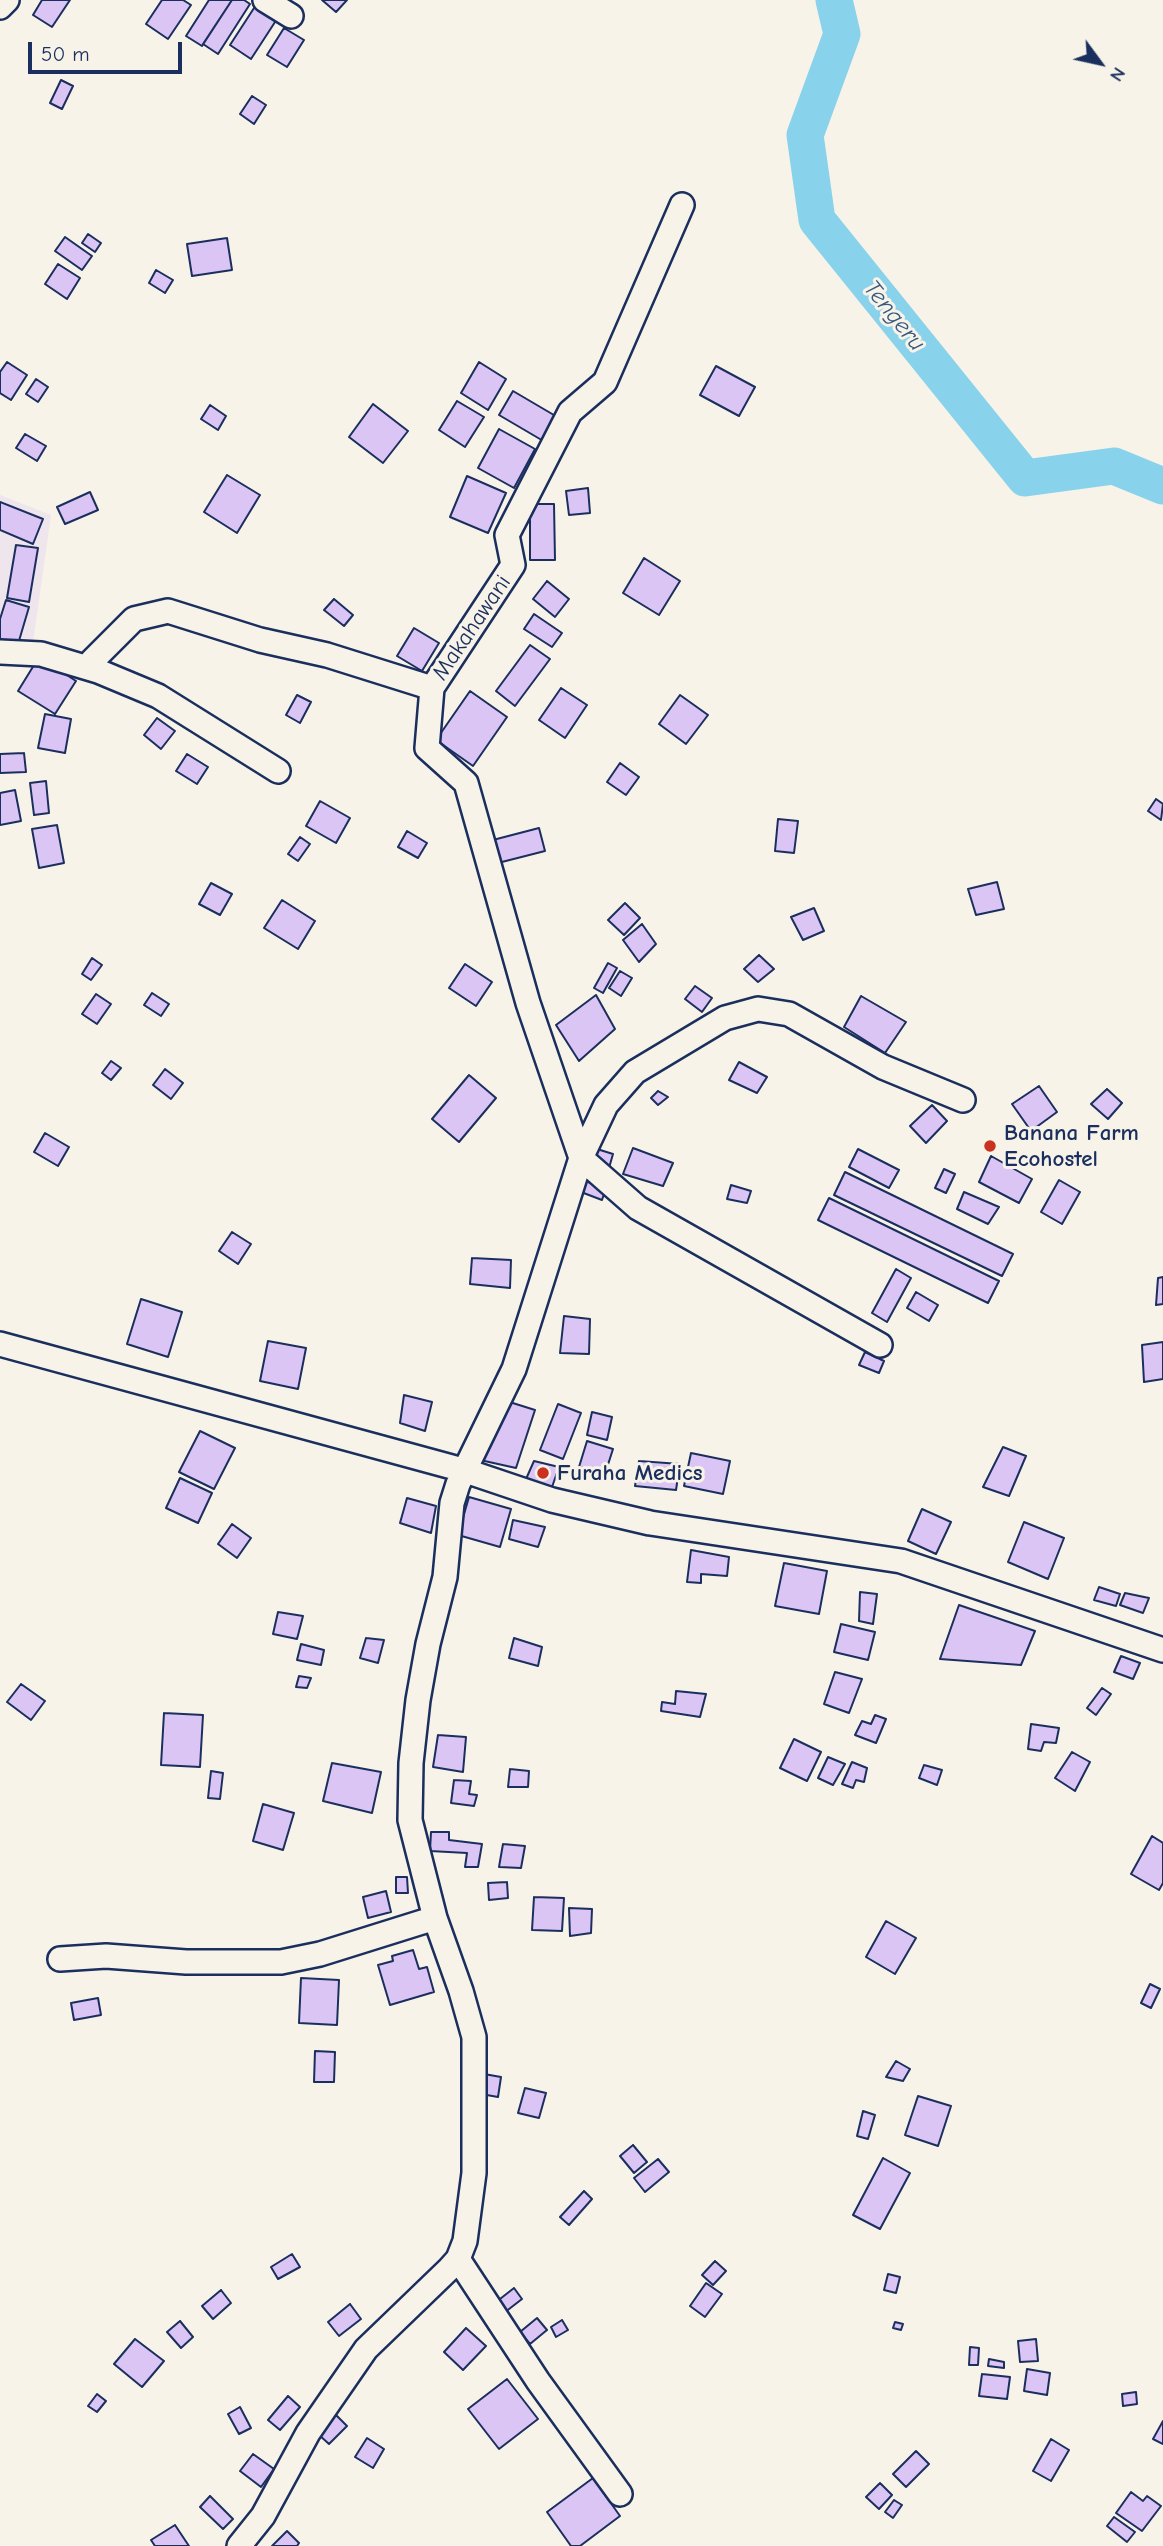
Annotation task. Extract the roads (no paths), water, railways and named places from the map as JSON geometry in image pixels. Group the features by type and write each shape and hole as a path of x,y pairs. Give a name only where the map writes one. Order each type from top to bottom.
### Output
{"street":[{"path":"0,7 7,0"},
{"path":"265,0 291,16"},
{"name":"Makahawani","path":"92,661 134,619 168,611 260,640 327,654 432,688 513,565 507,535 570,412 605,382 682,205"},
{"path":"0,652 41,654 98,671 158,696 278,771"},
{"path":"432,688 427,748 466,783 528,1003 580,1158 638,1208 880,1345"},
{"path":"239,2546 263,2516 308,2432 366,2349 458,2259 465,2241 474,2173 474,2037 435,1918 413,1833 408,1802 418,1700 428,1644 445,1577 452,1503 463,1470 514,1368 580,1158 606,1105 628,1078 724,1018 758,1009 789,1014 883,1067 963,1100"},
{"path":"0,1344 463,1470 552,1500 650,1523 901,1560 1163,1650"},
{"path":"60,1959 106,1956 186,1962 281,1962 320,1955 435,1918"},
{"path":"458,2259 538,2381 620,2494"}],"waterway":[{"name":"Tengeru","path":"834,0 842,34 805,135 817,220 1025,478 1114,466 1163,486"}],"place":[{"name":"Banana Farm Ecohostel","path":"990,1146"},
{"name":"Furaha Medics","path":"543,1473"}]}
